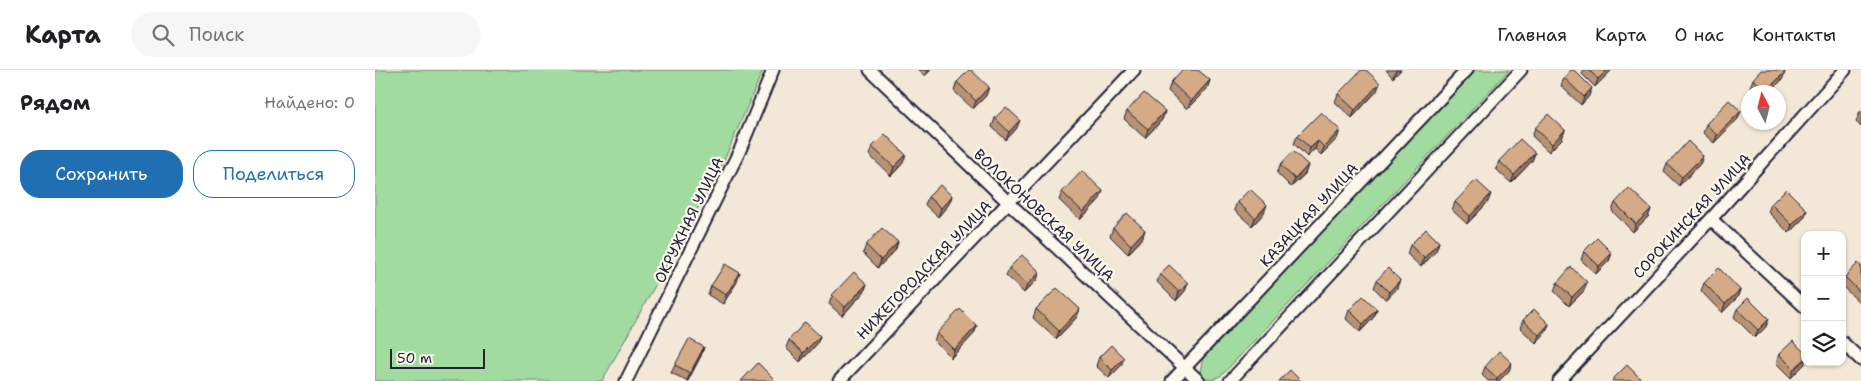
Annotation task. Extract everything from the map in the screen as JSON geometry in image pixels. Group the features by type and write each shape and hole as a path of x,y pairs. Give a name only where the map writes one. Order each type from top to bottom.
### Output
{"street":[{"name":"ОКРУЖНАЯ УЛИЦА","path":"626,381 740,150 773,70"},
{"name":"ВОЛОКОНОВСКАЯ УЛИЦА","path":"870,70 1199,381"},
{"name":"НИЖЕГОРОДСКАЯ УЛИЦА","path":"839,381 1134,70"},
{"name":"КАЗАЦКАЯ УЛИЦА","path":"1173,381 1467,70"},
{"path":"1230,381 1521,70"},
{"name":"СОРОКИНСКАЯ УЛИЦА","path":"1559,381 1711,218 1845,70"},
{"path":"1711,218 1801,303"},
{"path":"1846,346 1861,360"}],"green space":[{"path":"375,70 763,70 722,165 602,381 375,381"},
{"path":"1473,70 1509,70 1222,375 1212,380 1205,378 1200,371 1203,358"}],"building":[{"path":"969,70 989,87 976,101 957,82"},
{"path":"1182,70 1198,70 1210,80 1191,101 1171,82"},
{"path":"1361,70 1366,70 1380,83 1355,110 1338,94"},
{"path":"1571,70 1574,70 1592,88 1584,97 1564,78"},
{"path":"1589,70 1607,70 1598,79"},
{"path":"1761,70 1783,70 1785,72 1772,85 1760,85 1753,79"},
{"path":"1144,93 1165,111 1148,129 1127,111"},
{"path":"1729,100 1741,111 1717,135 1706,124"},
{"path":"1006,107 1020,120 1009,132 995,118"},
{"path":"1321,112 1340,130 1324,147 1318,141 1310,148 1297,136"},
{"path":"1548,114 1565,130 1552,144 1535,128"},
{"path":"885,134 906,155 894,167 872,147"},
{"path":"1520,139 1535,153 1514,175 1499,161"},
{"path":"1688,141 1703,156 1682,177 1667,164"},
{"path":"1293,151 1308,165 1295,179 1280,165"},
{"path":"1082,171 1103,191 1083,212 1062,192"},
{"path":"1476,180 1491,194 1470,216 1455,202"},
{"path":"940,185 952,196 941,208 928,197"},
{"path":"1629,188 1651,209 1636,224 1615,203"},
{"path":"1250,189 1267,205 1255,218 1237,202"},
{"path":"1786,189 1807,210 1792,225 1771,204"},
{"path":"1127,213 1145,230 1131,245 1113,228"},
{"path":"882,228 898,242 881,260 866,245"},
{"path":"1426,229 1439,242 1424,258 1410,245"},
{"path":"1597,238 1612,253 1599,266 1584,251"},
{"path":"1022,255 1040,272 1027,285 1009,268"},
{"path":"1858,263 1861,266 1861,293 1846,278"},
{"path":"725,264 740,273 726,295 711,286"},
{"path":"1169,265 1188,283 1179,292 1160,274"},
{"path":"1571,267 1587,282 1572,297 1557,283"},
{"path":"1388,268 1400,280 1389,292 1377,280"},
{"path":"1719,268 1740,290 1725,304 1704,283"},
{"path":"854,272 867,284 845,307 832,295"},
{"path":"1057,288 1080,309 1059,331 1036,309"},
{"path":"1363,296 1377,309 1363,324 1349,310"},
{"path":"1748,298 1769,319 1758,330 1737,309"},
{"path":"960,309 977,326 954,350 937,333"},
{"path":"1534,309 1549,324 1539,335 1523,320"},
{"path":"805,322 820,336 803,353 789,340"},
{"path":"689,339 704,347 690,373 675,365"},
{"path":"1793,341 1801,349 1801,363 1794,369 1779,354"},
{"path":"1111,345 1124,358 1112,370 1099,357"},
{"path":"1499,351 1512,363 1497,378 1485,367"},
{"path":"758,363 774,379 772,381 741,381"},
{"path":"1627,365 1643,381 1612,380"},
{"path":"1290,370 1301,381 1279,381"}]}
